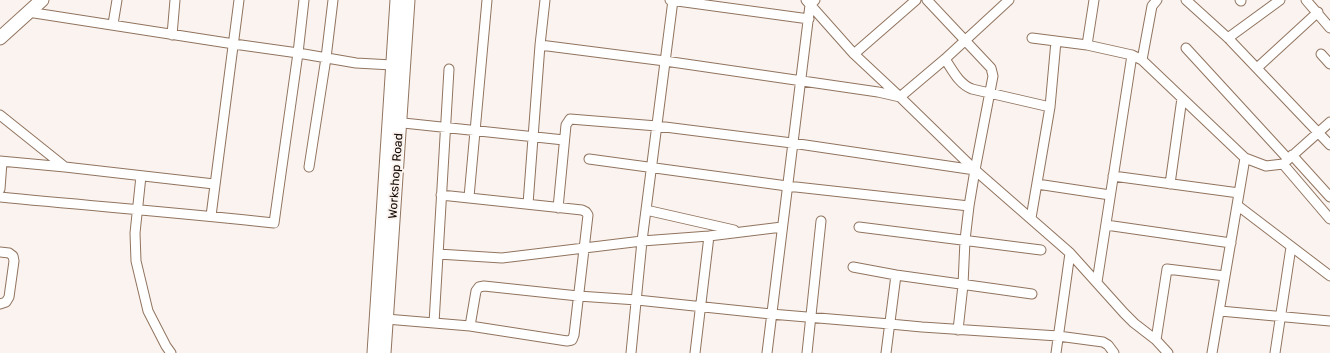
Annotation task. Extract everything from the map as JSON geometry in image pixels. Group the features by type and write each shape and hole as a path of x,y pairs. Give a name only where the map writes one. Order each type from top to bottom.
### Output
{"main road":[{"path":"0,38 42,0"},
{"name":"Workshop Road","path":"384,353 394,122 392,65 397,0"},
{"name":"Workshop Road","path":"374,353 394,122 408,0"}],"street":[{"path":"113,24 117,0"},
{"path":"172,35 175,0"},
{"path":"211,216 214,184 240,0"},
{"path":"0,197 274,223 304,0"},
{"path":"309,167 326,58 333,0"},
{"path":"469,197 487,0"},
{"path":"528,204 540,45 545,0"},
{"path":"670,0 809,20"},
{"path":"631,353 642,241 673,0"},
{"path":"854,54 916,0"},
{"path":"927,0 966,40 993,71 969,206 958,330"},
{"path":"900,97 945,59 1008,0"},
{"path":"1087,45 1094,0"},
{"path":"1142,60 1152,6 1157,0"},
{"path":"1186,0 1228,38 1330,145"},
{"path":"1228,38 1280,0"},
{"path":"1306,0 1318,12 1330,28"},
{"path":"810,2 854,54 975,170 1070,253 1134,323 1156,340 1168,353"},
{"path":"767,353 810,2"},
{"path":"28,12 113,24 172,35 356,63 392,65"},
{"path":"1257,68 1318,12"},
{"path":"1032,38 1087,45 1132,55 1142,60 1245,158 1266,166 1288,159 1330,122"},
{"path":"1031,218 1050,107 1056,41"},
{"path":"540,45 664,61 800,82 878,92 900,97"},
{"path":"1186,48 1288,159 1330,197"},
{"path":"1322,54 1330,64"},
{"path":"1097,282 1132,55"},
{"path":"945,59 961,83 966,86 1050,107"},
{"path":"434,323 449,69"},
{"path":"1170,184 1182,98"},
{"path":"0,115 65,167"},
{"path":"558,208 566,125 570,119 657,126 792,143 975,170"},
{"path":"394,122 533,138 564,140"},
{"path":"1212,353 1245,158"},
{"path":"589,159 787,186 969,206"},
{"path":"1288,159 1330,219"},
{"path":"0,189 1,162 65,167 214,184"},
{"path":"141,176 134,247 139,276 148,311 170,353"},
{"path":"1113,176 1239,193"},
{"path":"1037,184 1110,195"},
{"path":"386,319 470,326 567,341 572,340 574,335 588,215 586,212 469,197 441,195"},
{"path":"1237,205 1330,276"},
{"path":"646,210 739,232"},
{"path":"807,353 812,318 821,220"},
{"path":"1106,225 1231,243"},
{"path":"438,254 502,258 642,241 710,236 782,227"},
{"path":"859,227 1042,250"},
{"path":"695,353 710,236"},
{"path":"1275,353 1291,247"},
{"path":"0,252 9,253 13,256 14,261 8,297 6,302 0,304"},
{"path":"1056,353 1070,253"},
{"path":"853,266 896,275 1032,294"},
{"path":"1156,340 1167,269 1225,276"},
{"path":"886,353 896,275"},
{"path":"470,326 475,295 479,287 484,286 812,318 958,330 1058,336 1104,342 1114,353"},
{"path":"1220,311 1330,321"}]}
